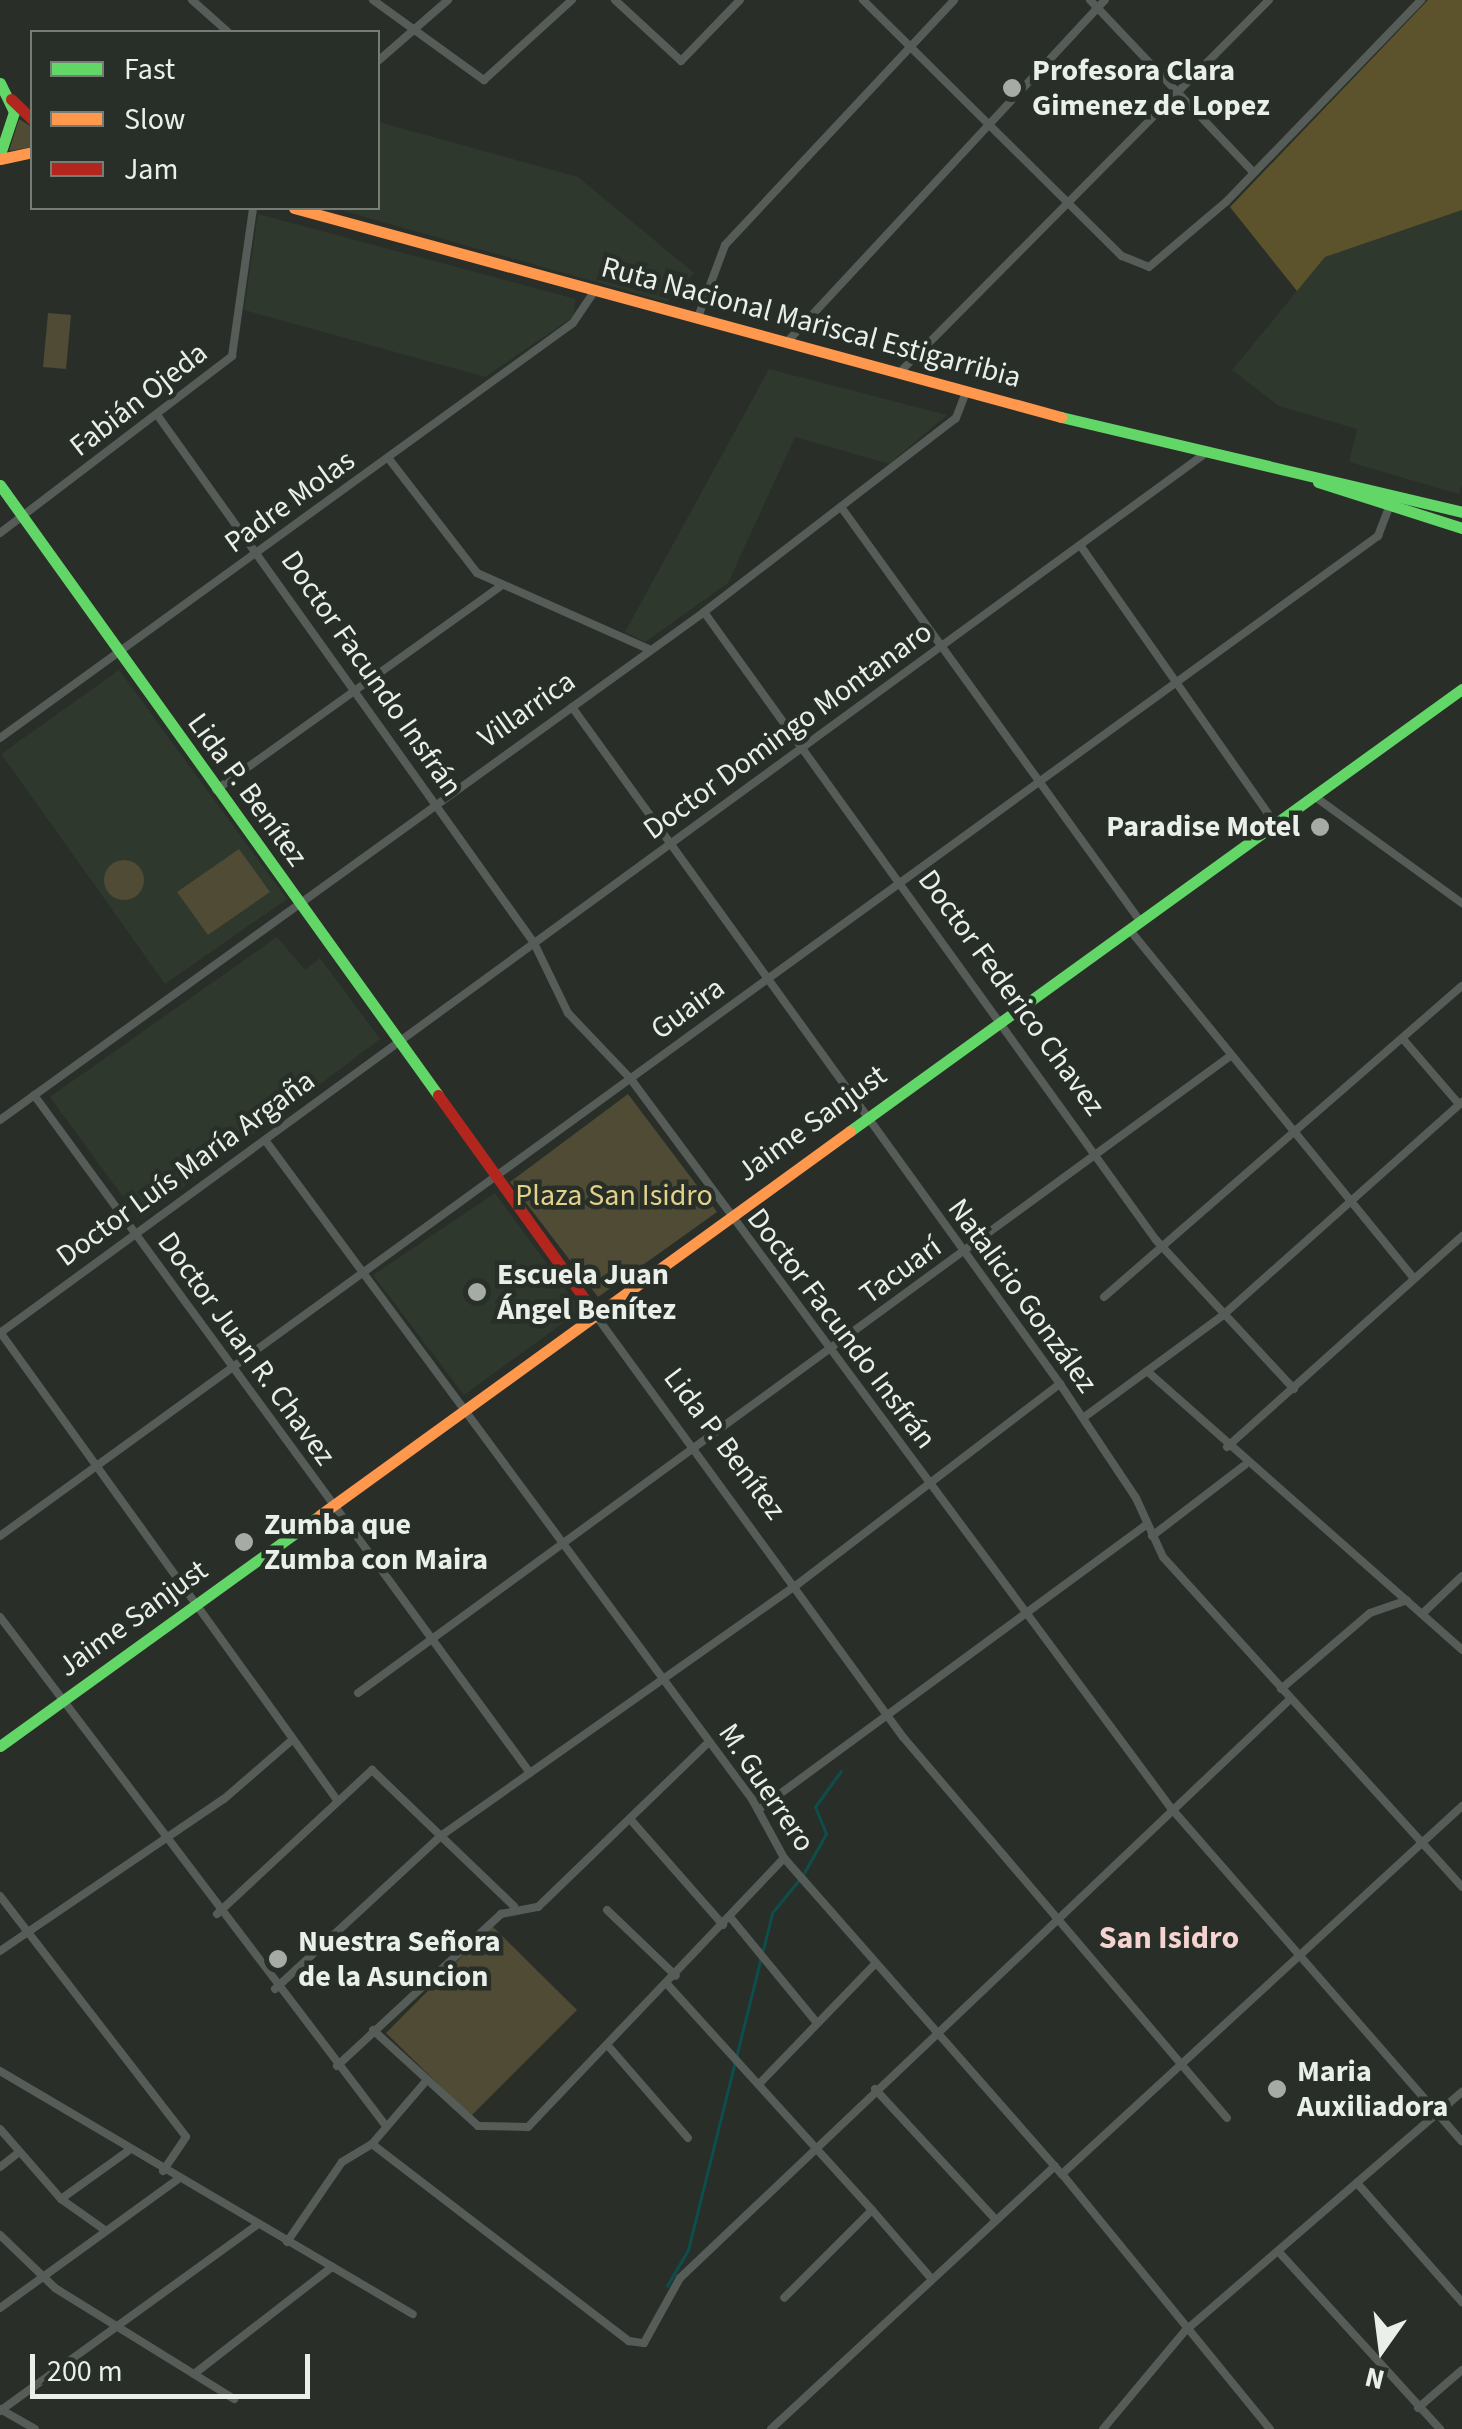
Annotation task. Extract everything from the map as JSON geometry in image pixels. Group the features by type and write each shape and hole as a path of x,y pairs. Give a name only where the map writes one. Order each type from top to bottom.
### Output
{"main road":[{"path":"0,82 30,117"},
{"path":"0,156 14,127 11,98"},
{"path":"0,156 30,152"},
{"name":"Ruta Nacional Mariscal Estigarribia","path":"305,210 1203,455 1462,512"},
{"name":"Ruta Nacional Mariscal Estigarribia","path":"1316,481 1389,508 1462,528"},
{"name":"Lida P. Benítez","path":"0,485 118,655 594,1312"},
{"name":"Jaime Sanjust","path":"0,1746 594,1312 1462,689"}],"street":[{"path":"192,0 226,30"},
{"path":"374,0 403,30 471,80 492,80 572,0"},
{"path":"380,59 403,30 419,28 448,0"},
{"path":"616,0 681,61 740,0"},
{"path":"864,0 988,118 1122,256 1149,266 1254,174 1421,0"},
{"path":"698,317 725,245 954,0"},
{"path":"1090,0 1254,174"},
{"path":"787,342 988,118 1105,0"},
{"path":"899,373 1178,96 1269,0"},
{"name":"Fabián Ojeda","path":"0,533 232,356 253,210"},
{"name":"Padre Molas","path":"0,738 573,323 595,290"},
{"name":"Villarrica","path":"0,1120 434,801 704,612 956,418 966,392"},
{"name":"Doctor Facundo Insfrán","path":"158,416 534,943 568,1014 630,1078 826,1354 930,1484 1171,1808 1462,2141"},
{"name":"Doctor Domingo Montanaro","path":"398,1042 1203,455"},
{"path":"389,459 451,548 500,587 651,650"},
{"path":"841,507 943,645 1229,1057 1290,1135 1412,1276"},
{"name":"Guaira","path":"0,1536 1378,536 1389,508"},
{"path":"1080,546 1275,824"},
{"path":"216,790 500,587"},
{"name":"Doctor Federico Chavez","path":"704,612 1165,1249 1222,1316 1294,1389"},
{"name":"Natalicio González","path":"572,707 765,981 1060,1384 1152,1536 1289,1700 1462,1887"},
{"path":"1314,796 1462,903"},
{"path":"1104,1297 1165,1249 1462,986"},
{"path":"1083,1418 1222,1316 1460,1103 1403,1039"},
{"name":"Doctor Luís María Argaña","path":"0,1332 398,1042"},
{"name":"Tacuarí","path":"358,1693 430,1638 565,1546 694,1446 826,1354 1229,1057"},
{"name":"Doctor Juan R. Chavez","path":"34,1095 530,1773"},
{"name":"M. Guerrero","path":"265,1140 709,1742 758,1810 784,1858 932,2032 1059,2170 1185,2331 1270,2429"},
{"path":"1227,1447 1412,1276 1462,1236"},
{"name":"Lida P. Benítez","path":"594,1312 798,1584 889,1716 1051,1918 1227,2118"},
{"path":"0,1332 338,1800"},
{"path":"1147,1370 1245,1465 1408,1600 1462,1650"},
{"path":"275,1989 442,1835 798,1584 1060,1384"},
{"path":"1152,1536 1245,1465"},
{"path":"758,1810 1147,1524"},
{"path":"1422,1614 1462,1576"},
{"path":"1280,1689 1370,1614 1408,1600"},
{"path":"0,1616 163,1842 386,2126"},
{"path":"372,2144 644,2344 680,2278 816,2151 874,2089 1051,1918 1289,1700"},
{"path":"0,1951 163,1842 292,1740"},
{"path":"218,1914 372,1770 514,1906 538,1907 709,1742"},
{"path":"772,2429 995,2219 1059,2170 1462,1806"},
{"path":"630,1819 722,1925"},
{"path":"373,2030 478,2126 528,2127 610,2048 784,1858"},
{"path":"0,1896 186,2138 163,2171"},
{"path":"337,2066 514,1906"},
{"path":"607,1910 676,1976"},
{"path":"730,1917 817,2024"},
{"path":"760,2082 874,1965"},
{"path":"668,1985 760,2082 930,2278"},
{"path":"610,2048 688,2138"},
{"path":"0,2071 128,2151 413,2314"},
{"path":"287,2242 342,2162 372,2144 426,2081"},
{"path":"874,2089 995,2219"},
{"path":"1103,2429 1185,2331 1462,2092"},
{"path":"0,2130 61,2199 106,2231"},
{"path":"61,2199 128,2151"},
{"path":"0,2167 18,2154"},
{"path":"0,2308 178,2179"},
{"path":"1357,2183 1462,2302"},
{"path":"784,2298 872,2210"},
{"path":"36,2429 0,2410 257,2225"},
{"path":"0,2235 42,2277 234,2399"},
{"path":"1278,2251 1440,2429"},
{"path":"194,2374 332,2267"},
{"path":"1418,2408 1462,2370"}],"shaded area":[{"path":"1428,0 1462,0 1462,210 1325,257 1297,291 1230,207"},
{"path":"380,123 578,177 694,273 667,302 340,210 380,210"},
{"path":"1462,210 1459,494 1349,462 1357,429 1279,406 1232,370 1325,257"},
{"path":"258,214 576,299 573,317 485,377 244,310"},
{"path":"769,369 947,415 889,464 795,437 728,583 645,642 625,632"},
{"path":"119,670 287,899 165,984 1,754"},
{"path":"277,937 305,970 320,958 380,1039 140,1220 50,1097"},
{"name":"Escuela Juan Ángel Benítez","path":"495,1193 581,1310 464,1395 373,1275"}],"green space":[{"path":"19,119 30,126 30,147 9,151"},
{"path":"48,313 71,315 66,369 43,367"},
{"path":"239,849 270,892 208,935 177,892"},
{"path":"124,860 138,866 144,880 138,894 124,900 110,894 104,880 110,866"},
{"name":"Plaza San Isidro","path":"628,1094 717,1212 598,1297 510,1182"},
{"path":"492,1926 577,2010 471,2116 386,2033"}],"waterway":[{"path":"804,1873 826,1834 815,1807 841,1771"},
{"path":"763,1950 772,1913 799,1880"},
{"path":"667,2286 688,2250 761,1958"}],"traffic: fast":[{"path":"0,83 14,112 0,154"},
{"path":"1061,417 1462,512"},
{"path":"1318,482 1462,528"},
{"path":"0,485 438,1095"},
{"path":"850,1131 1462,689"},
{"path":"0,1746 320,1515"}],"traffic: slow":[{"path":"0,159 30,152"},
{"path":"301,210 1061,417"},
{"path":"320,1515 850,1131"}],"traffic: jam":[{"path":"11,99 30,117"},
{"path":"438,1095 594,1312"}],"place":[{"name":"Profesora Clara Gimenez de Lopez","path":"1012,88"},
{"name":"Paradise Motel","path":"1320,827"},
{"name":"Escuela Juan Ángel Benítez","path":"477,1292"},
{"name":"Zumba que Zumba con Maira","path":"244,1542"},
{"name":"Nuestra Señora de la Asuncion","path":"278,1959"},
{"name":"Maria Auxiliadora","path":"1277,2089"}],"district":[{"name":"San Isidro","path":"1169,1938"}]}
